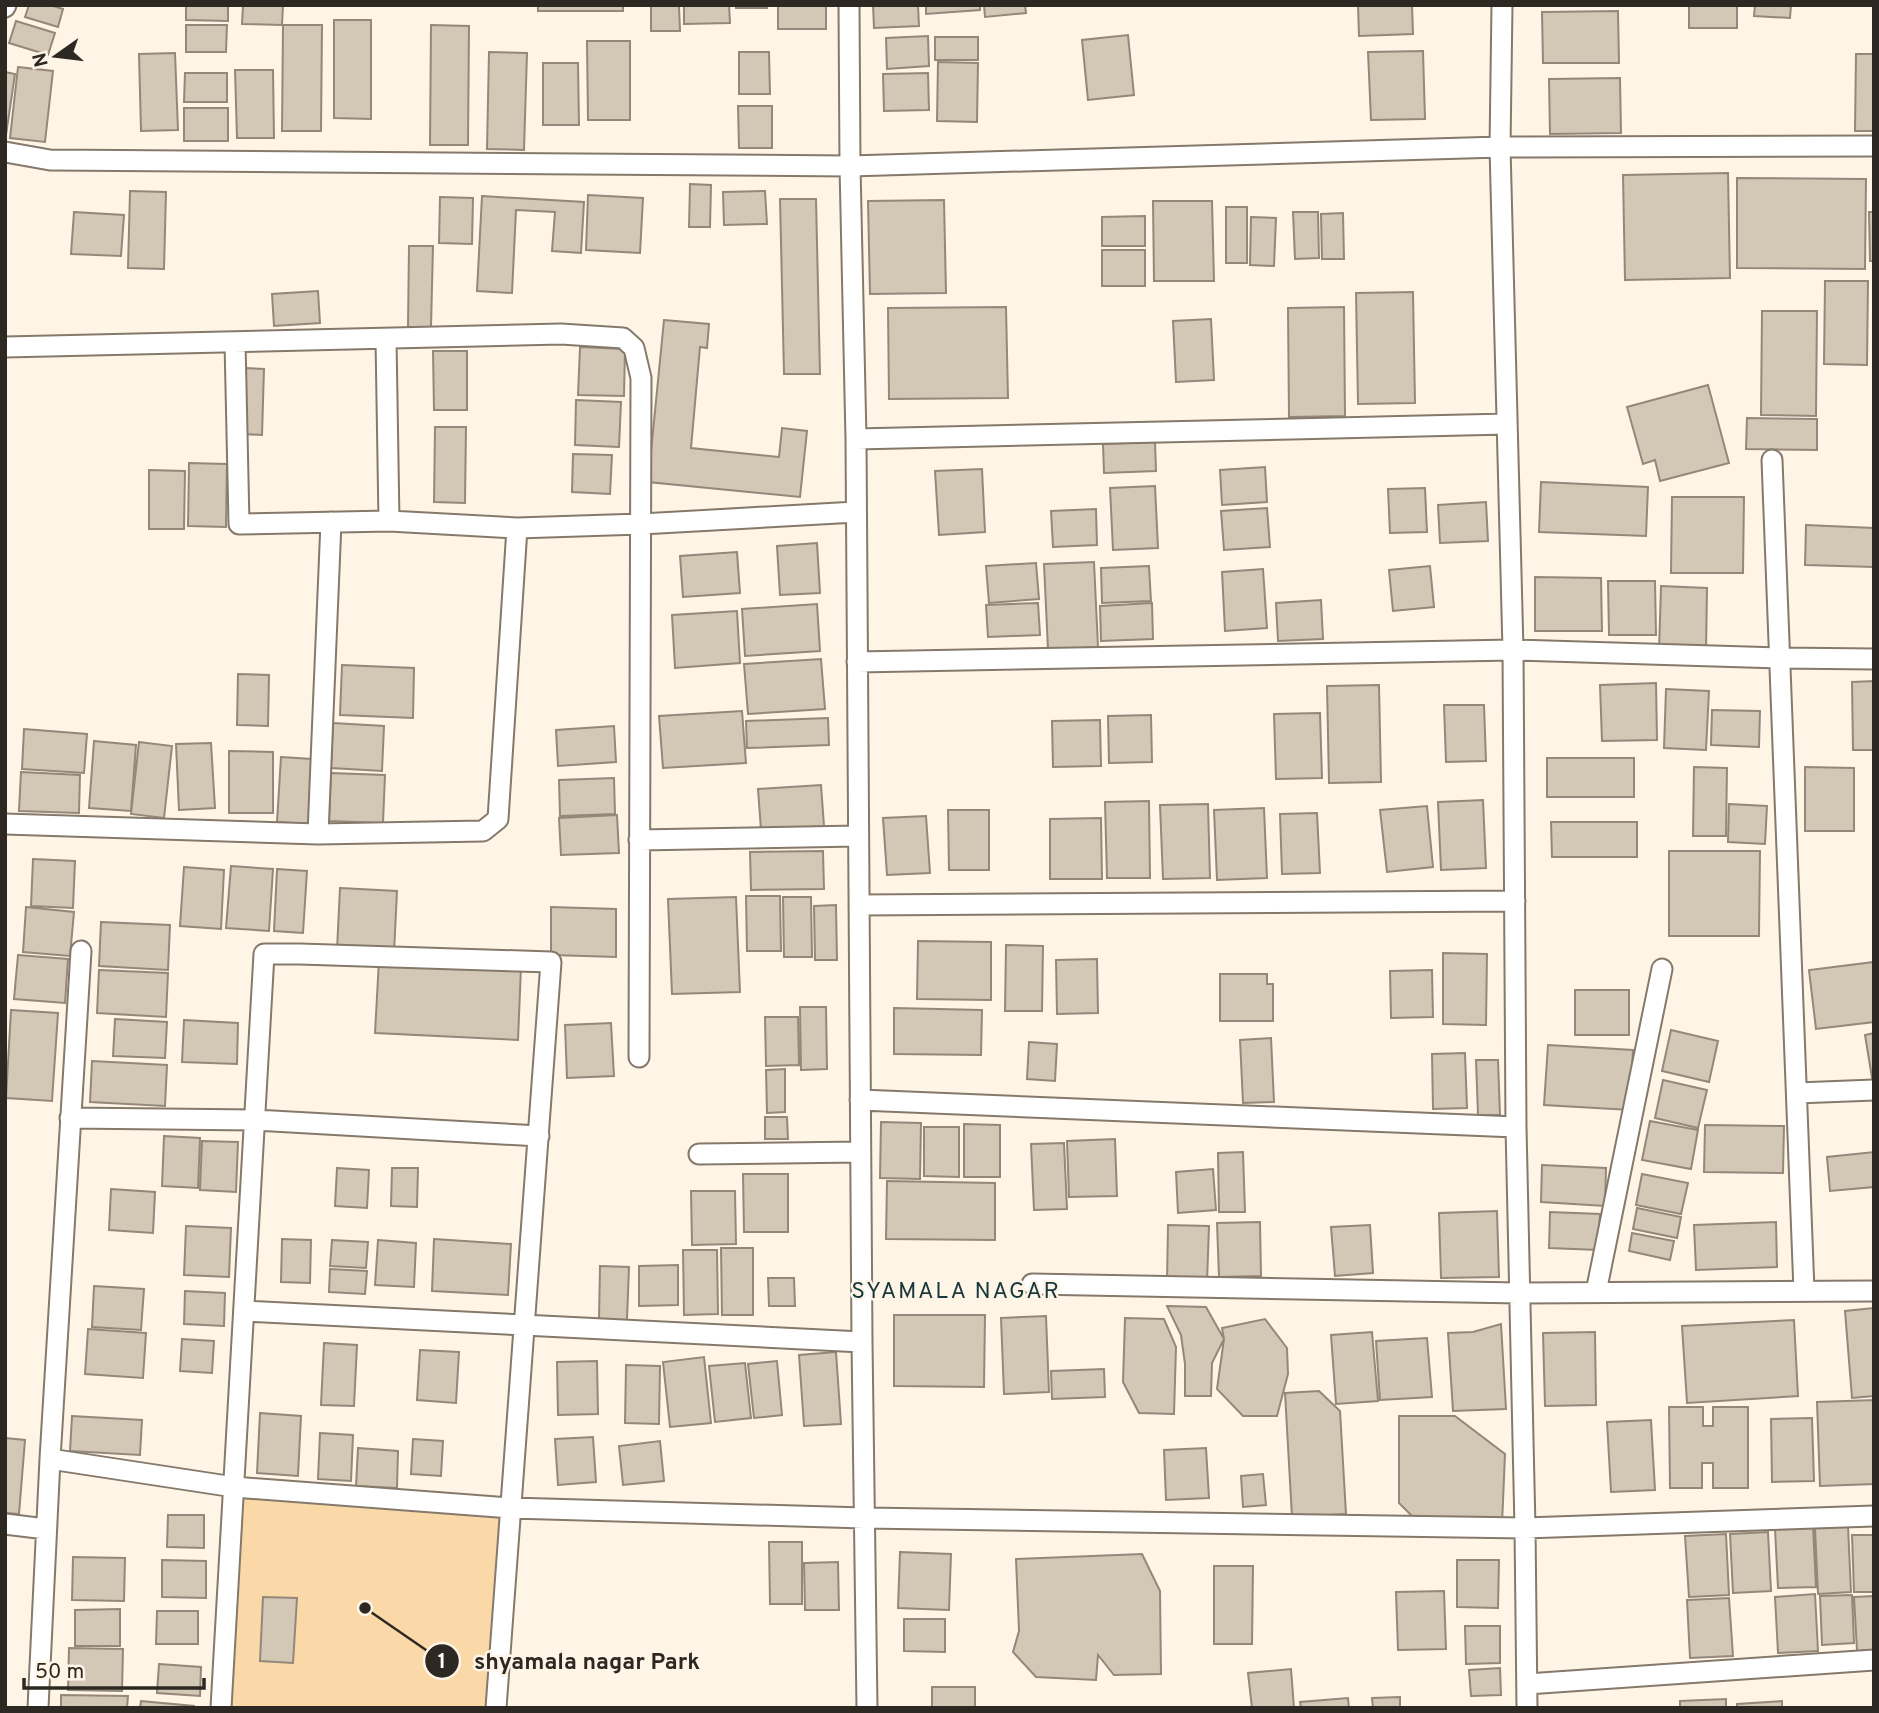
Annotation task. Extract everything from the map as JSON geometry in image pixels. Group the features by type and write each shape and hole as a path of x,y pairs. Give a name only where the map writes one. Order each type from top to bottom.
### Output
{"street":[{"path":"849,5 856,439 860,1152 867,1708"},
{"path":"1502,5 1500,147 1513,650 1516,1127 1527,1708"},
{"path":"5,152 50,160 850,166 1500,147 1874,146"},
{"path":"5,347 561,334 623,338 634,348 641,378 639,1057"},
{"path":"386,339 389,521"},
{"path":"235,342 239,524 389,521 517,528 856,512"},
{"path":"856,439 1507,424"},
{"path":"1772,460 1804,1291"},
{"path":"318,834 331,522"},
{"path":"5,824 318,834 483,831 498,819 517,528"},
{"path":"856,662 1513,650 1874,659"},
{"path":"639,840 858,836"},
{"path":"859,905 1516,901"},
{"path":"38,1708 80,951"},
{"path":"221,1708 264,954 551,962 496,1708"},
{"path":"1596,1292 1662,970"},
{"path":"1797,1093 1874,1090"},
{"path":"860,1100 1516,1127"},
{"path":"70,1118 255,1120 539,1136"},
{"path":"699,1154 860,1152"},
{"path":"1032,1284 1519,1293 1874,1291"},
{"path":"244,1311 862,1342"},
{"path":"50,1459 234,1487 511,1508 864,1518 1525,1528 1874,1516"},
{"path":"5,1524 46,1529"},
{"path":"1527,1684 1874,1660"}],"shaded area":[{"path":"234,1487 511,1508 496,1708 221,1708"}],"building":[{"path":"29,5 50,5 63,9 58,27 25,17"},
{"path":"186,5 228,5 228,21 186,20"},
{"path":"243,5 283,5 282,25 242,24"},
{"path":"538,5 623,5 623,11 538,11"},
{"path":"684,5 729,5 730,23 684,24"},
{"path":"736,5 767,5 767,8 736,8"},
{"path":"778,5 826,5 826,29 778,29"},
{"path":"873,5 918,5 919,26 874,28"},
{"path":"926,5 980,5 980,10 926,14"},
{"path":"984,5 1025,5 1026,13 985,17"},
{"path":"1358,5 1412,5 1413,34 1359,36"},
{"path":"1689,5 1737,5 1737,28 1689,28"},
{"path":"1755,5 1791,5 1790,18 1754,16"},
{"path":"651,6 679,6 680,31 651,31"},
{"path":"1618,11 1619,63 1543,63 1542,12"},
{"path":"334,20 371,20 371,119 334,118"},
{"path":"16,21 55,33 48,55 9,43"},
{"path":"186,25 227,25 226,52 186,52"},
{"path":"283,25 322,25 321,131 282,131"},
{"path":"431,25 469,26 468,145 430,145"},
{"path":"1128,35 1134,95 1088,100 1082,40"},
{"path":"928,36 929,66 887,69 886,38"},
{"path":"935,37 978,37 978,60 935,60"},
{"path":"587,41 630,41 630,120 588,120"},
{"path":"1423,51 1425,119 1371,120 1368,52"},
{"path":"489,52 527,53 524,150 487,149"},
{"path":"739,52 769,52 770,94 739,94"},
{"path":"175,53 178,130 141,131 139,54"},
{"path":"1856,54 1874,54 1874,131 1855,131"},
{"path":"938,62 978,63 977,122 937,121"},
{"path":"543,63 578,63 579,125 543,125"},
{"path":"18,67 53,71 45,142 10,138"},
{"path":"235,70 273,70 274,138 237,138"},
{"path":"5,72 15,74 6,135 5,135"},
{"path":"185,73 227,73 227,102 184,102"},
{"path":"928,73 929,110 884,111 883,74"},
{"path":"1620,78 1621,133 1550,134 1549,79"},
{"path":"738,106 772,106 772,148 739,148"},
{"path":"184,108 228,108 228,141 184,141"},
{"path":"1728,173 1730,278 1625,280 1623,175"},
{"path":"1737,178 1866,179 1865,269 1737,268"},
{"path":"690,184 711,185 710,227 689,227"},
{"path":"130,191 166,192 164,269 128,268"},
{"path":"765,191 767,224 724,225 723,192"},
{"path":"588,195 643,198 640,253 586,250"},
{"path":"482,196 584,202 581,253 552,251 555,212 516,210 512,293 477,291"},
{"path":"440,197 473,198 472,244 439,243"},
{"path":"780,199 816,199 820,374 784,374"},
{"path":"944,200 946,293 870,294 868,201"},
{"path":"1153,201 1212,201 1214,281 1154,281"},
{"path":"1226,207 1247,207 1247,263 1226,263"},
{"path":"74,212 124,215 121,256 71,254"},
{"path":"1293,212 1318,212 1319,258 1295,259"},
{"path":"1869,212 1874,212 1874,261 1870,261"},
{"path":"1343,213 1344,259 1322,259 1321,214"},
{"path":"1145,216 1145,246 1102,246 1102,217"},
{"path":"1251,217 1276,218 1274,266 1250,265"},
{"path":"409,246 433,246 431,327 408,327"},
{"path":"1102,250 1145,250 1145,286 1102,286"},
{"path":"1825,281 1868,281 1867,365 1824,364"},
{"path":"318,291 320,323 274,326 272,294"},
{"path":"1413,292 1415,403 1358,404 1356,293"},
{"path":"1006,307 1008,398 889,399 888,308"},
{"path":"1344,307 1345,416 1289,417 1288,308"},
{"path":"1762,311 1817,311 1816,416 1761,415"},
{"path":"1211,319 1214,380 1176,382 1173,321"},
{"path":"664,320 709,324 707,348 700,347 691,448 779,457 782,428 807,431 800,497 648,482"},
{"path":"580,347 625,349 624,396 578,395"},
{"path":"433,351 467,351 467,410 434,410"},
{"path":"244,368 264,369 262,435 242,434"},
{"path":"1708,385 1729,463 1660,481 1655,460 1643,464 1627,407"},
{"path":"576,400 621,402 619,447 575,445"},
{"path":"1747,418 1817,419 1817,450 1746,449"},
{"path":"435,427 466,427 465,503 434,502"},
{"path":"1155,442 1156,471 1104,473 1103,444"},
{"path":"573,454 612,455 610,494 572,492"},
{"path":"189,463 227,464 226,527 188,526"},
{"path":"1265,467 1267,502 1222,505 1220,470"},
{"path":"982,469 985,532 939,535 935,471"},
{"path":"149,470 185,471 184,529 149,529"},
{"path":"1541,482 1648,487 1646,536 1539,532"},
{"path":"1155,486 1158,548 1113,550 1110,488"},
{"path":"1425,488 1427,532 1390,533 1388,489"},
{"path":"1672,497 1744,497 1743,573 1671,573"},
{"path":"1486,502 1488,541 1440,543 1438,505"},
{"path":"1267,508 1270,547 1224,550 1221,511"},
{"path":"1096,509 1097,545 1053,547 1051,511"},
{"path":"1806,525 1874,528 1874,567 1805,565"},
{"path":"817,543 820,593 780,595 777,546"},
{"path":"737,552 740,593 683,597 680,556"},
{"path":"1094,562 1098,647 1048,650 1044,564"},
{"path":"1036,563 1039,599 989,603 986,566"},
{"path":"1149,566 1151,601 1102,603 1101,568"},
{"path":"1430,566 1434,607 1393,611 1389,570"},
{"path":"1263,569 1267,628 1225,631 1222,572"},
{"path":"1535,577 1601,578 1602,631 1535,631"},
{"path":"1608,581 1655,581 1656,635 1609,635"},
{"path":"1661,586 1707,588 1706,652 1659,651"},
{"path":"1321,600 1323,639 1278,641 1276,603"},
{"path":"1038,603 1040,635 988,637 986,605"},
{"path":"1152,603 1153,639 1101,641 1100,606"},
{"path":"817,604 820,651 745,656 742,609"},
{"path":"737,611 740,663 675,668 672,615"},
{"path":"821,659 825,709 748,714 744,664"},
{"path":"342,665 414,668 413,718 340,715"},
{"path":"238,674 269,675 268,726 237,725"},
{"path":"1874,681 1874,750 1853,750 1852,682"},
{"path":"1656,683 1657,740 1602,741 1600,685"},
{"path":"1379,685 1381,782 1329,783 1327,686"},
{"path":"1666,689 1709,691 1706,750 1664,748"},
{"path":"1444,705 1484,705 1486,761 1446,762"},
{"path":"1712,710 1760,711 1759,747 1711,745"},
{"path":"742,711 746,763 663,768 659,716"},
{"path":"1320,713 1322,778 1276,779 1274,714"},
{"path":"1151,715 1152,762 1109,763 1108,716"},
{"path":"828,718 829,745 747,748 746,721"},
{"path":"1100,720 1101,766 1053,767 1052,721"},
{"path":"333,723 384,726 382,771 331,768"},
{"path":"614,726 616,762 558,766 556,730"},
{"path":"24,729 87,734 84,773 22,769"},
{"path":"94,741 136,745 131,811 89,808"},
{"path":"139,742 172,746 164,818 131,814"},
{"path":"211,743 215,808 179,810 176,744"},
{"path":"229,751 273,752 273,813 229,813"},
{"path":"281,757 312,759 309,824 277,822"},
{"path":"1547,758 1634,758 1634,797 1547,797"},
{"path":"1694,767 1727,768 1726,836 1693,836"},
{"path":"1805,767 1854,768 1854,831 1805,831"},
{"path":"21,772 80,775 79,813 19,811"},
{"path":"331,773 385,775 383,823 329,821"},
{"path":"614,778 615,814 560,816 559,780"},
{"path":"821,785 824,826 761,830 758,789"},
{"path":"1483,800 1486,868 1441,870 1438,802"},
{"path":"1149,801 1150,878 1107,878 1105,802"},
{"path":"1208,804 1210,878 1163,879 1160,805"},
{"path":"1729,804 1767,806 1765,844 1728,842"},
{"path":"1427,806 1433,867 1387,872 1380,810"},
{"path":"1264,808 1267,878 1217,880 1214,810"},
{"path":"948,810 989,810 989,870 949,870"},
{"path":"1317,813 1320,873 1282,874 1280,814"},
{"path":"617,815 619,853 561,855 559,818"},
{"path":"926,816 930,873 887,875 883,818"},
{"path":"1101,818 1102,879 1050,879 1050,819"},
{"path":"1551,822 1637,822 1637,857 1552,857"},
{"path":"823,851 824,889 751,890 750,852"},
{"path":"1669,851 1760,851 1759,936 1669,936"},
{"path":"33,859 75,861 73,908 31,906"},
{"path":"231,866 273,869 269,931 226,928"},
{"path":"184,867 224,870 221,929 180,926"},
{"path":"277,869 307,871 303,933 274,931"},
{"path":"340,888 397,891 394,953 337,950"},
{"path":"746,896 780,896 781,951 747,951"},
{"path":"736,897 740,992 672,994 668,899"},
{"path":"783,897 811,897 812,957 784,957"},
{"path":"836,905 837,960 815,960 814,906"},
{"path":"26,907 74,912 70,956 23,952"},
{"path":"551,907 616,909 616,957 551,955"},
{"path":"101,922 170,925 168,970 99,966"},
{"path":"918,941 991,942 991,1000 917,999"},
{"path":"1006,945 1043,946 1042,1011 1005,1011"},
{"path":"1443,953 1487,954 1486,1025 1443,1024"},
{"path":"18,955 68,959 65,1003 14,999"},
{"path":"1097,959 1098,1013 1057,1014 1056,960"},
{"path":"379,960 521,967 518,1040 375,1033"},
{"path":"1874,962 1874,1022 1816,1029 1809,970"},
{"path":"99,970 168,973 166,1017 97,1013"},
{"path":"1432,970 1433,1017 1391,1018 1390,971"},
{"path":"1220,974 1267,974 1267,984 1273,984 1273,1021 1220,1021"},
{"path":"1575,990 1629,990 1629,1035 1575,1035"},
{"path":"800,1007 826,1007 827,1069 801,1070"},
{"path":"894,1008 982,1010 981,1055 894,1054"},
{"path":"11,1010 58,1013 52,1101 6,1098"},
{"path":"765,1017 798,1017 799,1065 766,1066"},
{"path":"115,1019 167,1022 165,1058 113,1056"},
{"path":"184,1020 238,1023 237,1064 182,1062"},
{"path":"611,1023 614,1076 567,1078 565,1025"},
{"path":"1671,1030 1718,1041 1709,1082 1662,1071"},
{"path":"1874,1033 1874,1084 1873,1084 1865,1035"},
{"path":"1271,1038 1274,1102 1243,1103 1240,1040"},
{"path":"1029,1042 1057,1044 1055,1081 1027,1079"},
{"path":"1548,1045 1633,1050 1630,1110 1544,1105"},
{"path":"1465,1053 1467,1108 1433,1109 1432,1054"},
{"path":"1476,1060 1498,1060 1500,1115 1478,1115"},
{"path":"92,1061 167,1065 165,1106 90,1102"},
{"path":"785,1069 785,1112 767,1113 766,1070"},
{"path":"1663,1080 1707,1090 1698,1128 1655,1118"},
{"path":"765,1117 787,1117 788,1139 765,1139"},
{"path":"1650,1121 1698,1130 1691,1169 1642,1160"},
{"path":"881,1122 921,1123 920,1179 880,1178"},
{"path":"964,1124 1000,1125 1000,1177 964,1177"},
{"path":"1705,1125 1784,1126 1783,1173 1704,1172"},
{"path":"924,1127 959,1127 959,1177 924,1176"},
{"path":"164,1136 200,1138 198,1188 162,1186"},
{"path":"1115,1139 1117,1196 1069,1197 1067,1141"},
{"path":"202,1141 238,1142 236,1192 200,1190"},
{"path":"1064,1143 1067,1209 1034,1210 1031,1144"},
{"path":"1243,1152 1245,1212 1219,1212 1218,1153"},
{"path":"1874,1152 1874,1187 1830,1191 1827,1157"},
{"path":"1542,1165 1606,1168 1605,1206 1541,1202"},
{"path":"337,1168 369,1170 367,1208 335,1206"},
{"path":"392,1168 418,1168 417,1207 391,1206"},
{"path":"1213,1169 1216,1210 1178,1213 1176,1172"},
{"path":"743,1174 788,1174 788,1232 744,1232"},
{"path":"1642,1174 1688,1183 1681,1214 1636,1205"},
{"path":"887,1181 995,1183 995,1240 886,1239"},
{"path":"111,1189 155,1192 153,1233 109,1230"},
{"path":"691,1191 735,1191 736,1244 692,1245"},
{"path":"1637,1208 1681,1217 1677,1238 1633,1229"},
{"path":"1497,1211 1499,1277 1441,1278 1439,1213"},
{"path":"1550,1212 1600,1214 1598,1250 1549,1248"},
{"path":"1260,1222 1261,1276 1219,1277 1217,1223"},
{"path":"1776,1222 1777,1267 1696,1270 1694,1225"},
{"path":"1168,1225 1209,1226 1207,1283 1167,1282"},
{"path":"1370,1225 1373,1273 1335,1276 1331,1227"},
{"path":"186,1226 231,1228 229,1277 184,1275"},
{"path":"1632,1233 1674,1241 1670,1260 1629,1251"},
{"path":"282,1239 311,1240 310,1283 281,1282"},
{"path":"434,1239 511,1244 508,1295 432,1291"},
{"path":"332,1240 368,1242 366,1268 330,1266"},
{"path":"378,1240 416,1243 414,1287 375,1285"},
{"path":"721,1248 753,1248 753,1315 722,1315"},
{"path":"683,1250 717,1250 718,1314 684,1315"},
{"path":"678,1265 678,1305 639,1306 639,1266"},
{"path":"600,1266 629,1267 627,1320 599,1320"},
{"path":"330,1269 367,1271 365,1294 329,1292"},
{"path":"768,1278 794,1278 795,1306 769,1306"},
{"path":"94,1286 144,1289 141,1330 92,1327"},
{"path":"185,1291 225,1293 224,1326 184,1324"},
{"path":"1167,1306 1206,1307 1224,1339 1212,1363 1211,1396 1185,1396 1181,1335"},
{"path":"1873,1308 1874,1396 1852,1398 1845,1311"},
{"path":"894,1315 985,1315 984,1387 894,1386"},
{"path":"1046,1316 1049,1392 1004,1394 1001,1318"},
{"path":"1125,1318 1164,1319 1176,1347 1174,1414 1139,1413 1123,1382"},
{"path":"1265,1319 1287,1348 1288,1374 1277,1416 1243,1416 1217,1389 1224,1339 1222,1328"},
{"path":"1794,1320 1798,1396 1687,1403 1682,1326"},
{"path":"1501,1324 1506,1409 1453,1411 1448,1333 1473,1332"},
{"path":"88,1329 146,1333 143,1378 85,1374"},
{"path":"1372,1332 1378,1401 1336,1404 1331,1335"},
{"path":"1595,1332 1596,1405 1545,1406 1543,1333"},
{"path":"1427,1338 1432,1397 1380,1400 1376,1341"},
{"path":"182,1339 214,1341 212,1373 180,1371"},
{"path":"324,1343 357,1345 354,1406 321,1405"},
{"path":"420,1350 459,1352 456,1403 417,1400"},
{"path":"836,1352 841,1424 804,1426 799,1355"},
{"path":"704,1357 711,1423 670,1427 663,1362"},
{"path":"597,1361 598,1414 558,1415 557,1362"},
{"path":"777,1361 782,1415 754,1418 748,1364"},
{"path":"745,1363 751,1418 715,1422 709,1366"},
{"path":"626,1365 660,1366 659,1424 625,1423"},
{"path":"1104,1369 1105,1397 1052,1399 1051,1371"},
{"path":"1319,1391 1340,1411 1346,1514 1292,1517 1285,1393"},
{"path":"1874,1400 1874,1484 1820,1486 1817,1402"},
{"path":"1669,1407 1703,1407 1703,1426 1713,1426 1713,1407 1748,1407 1748,1488 1713,1488 1713,1463 1702,1463 1702,1488 1670,1488"},
{"path":"260,1413 301,1416 298,1476 257,1473"},
{"path":"72,1416 142,1420 140,1455 70,1451"},
{"path":"1399,1416 1455,1416 1505,1454 1502,1525 1417,1521 1399,1503"},
{"path":"1812,1418 1814,1481 1772,1482 1771,1419"},
{"path":"1651,1420 1655,1490 1611,1492 1607,1422"},
{"path":"320,1433 353,1435 351,1481 318,1479"},
{"path":"593,1437 596,1482 558,1485 555,1439"},
{"path":"5,1438 25,1440 19,1514 5,1513"},
{"path":"413,1439 443,1441 441,1476 411,1474"},
{"path":"660,1441 664,1481 623,1485 619,1446"},
{"path":"358,1448 398,1451 397,1488 356,1486"},
{"path":"1206,1448 1209,1498 1166,1500 1164,1450"},
{"path":"1263,1474 1266,1505 1243,1507 1241,1476"},
{"path":"168,1515 204,1515 204,1548 167,1547"},
{"path":"1813,1526 1816,1587 1778,1588 1775,1529"},
{"path":"1848,1526 1851,1592 1818,1594 1815,1528"},
{"path":"1768,1532 1771,1591 1733,1593 1730,1534"},
{"path":"1726,1534 1729,1595 1689,1597 1685,1536"},
{"path":"1852,1535 1874,1535 1874,1592 1854,1592"},
{"path":"769,1542 802,1542 802,1604 770,1604"},
{"path":"900,1552 951,1554 949,1610 898,1608"},
{"path":"1142,1554 1160,1591 1161,1674 1114,1675 1098,1655 1096,1680 1036,1677 1013,1652 1019,1631 1016,1559"},
{"path":"73,1557 125,1558 124,1601 72,1600"},
{"path":"162,1560 206,1561 206,1598 162,1597"},
{"path":"1457,1560 1499,1560 1498,1608 1457,1607"},
{"path":"838,1562 839,1610 805,1610 804,1563"},
{"path":"1214,1566 1253,1566 1252,1644 1214,1644"},
{"path":"1444,1591 1446,1649 1398,1650 1396,1592"},
{"path":"1815,1594 1818,1651 1778,1653 1775,1597"},
{"path":"1852,1595 1854,1643 1822,1645 1820,1596"},
{"path":"1874,1596 1874,1650 1857,1651 1854,1597"},
{"path":"263,1597 297,1598 293,1663 260,1661"},
{"path":"1729,1598 1733,1656 1690,1658 1687,1600"},
{"path":"120,1609 120,1646 75,1646 75,1610"},
{"path":"157,1611 198,1611 198,1644 156,1644"},
{"path":"904,1619 945,1619 945,1652 904,1651"},
{"path":"1465,1626 1500,1626 1500,1663 1466,1664"},
{"path":"69,1648 123,1649 122,1691 68,1690"},
{"path":"159,1664 201,1667 200,1696 157,1693"},
{"path":"1500,1668 1501,1695 1471,1696 1469,1670"},
{"path":"1291,1669 1294,1708 1252,1708 1248,1673"},
{"path":"932,1687 975,1687 975,1708 932,1708"},
{"path":"61,1695 128,1696 127,1708 61,1708"},
{"path":"1400,1697 1400,1708 1373,1708 1372,1698"},
{"path":"1348,1698 1349,1708 1301,1708 1300,1702"},
{"path":"1726,1699 1726,1708 1680,1708 1680,1701"},
{"path":"141,1701 194,1706 194,1708 140,1708"},
{"path":"1782,1701 1782,1708 1737,1708 1737,1704"}],"place":[{"name":"shyamala nagar Park","path":"365,1608"}],"district":[{"name":"SYAMALA NAGAR","path":"956,1290"}]}
